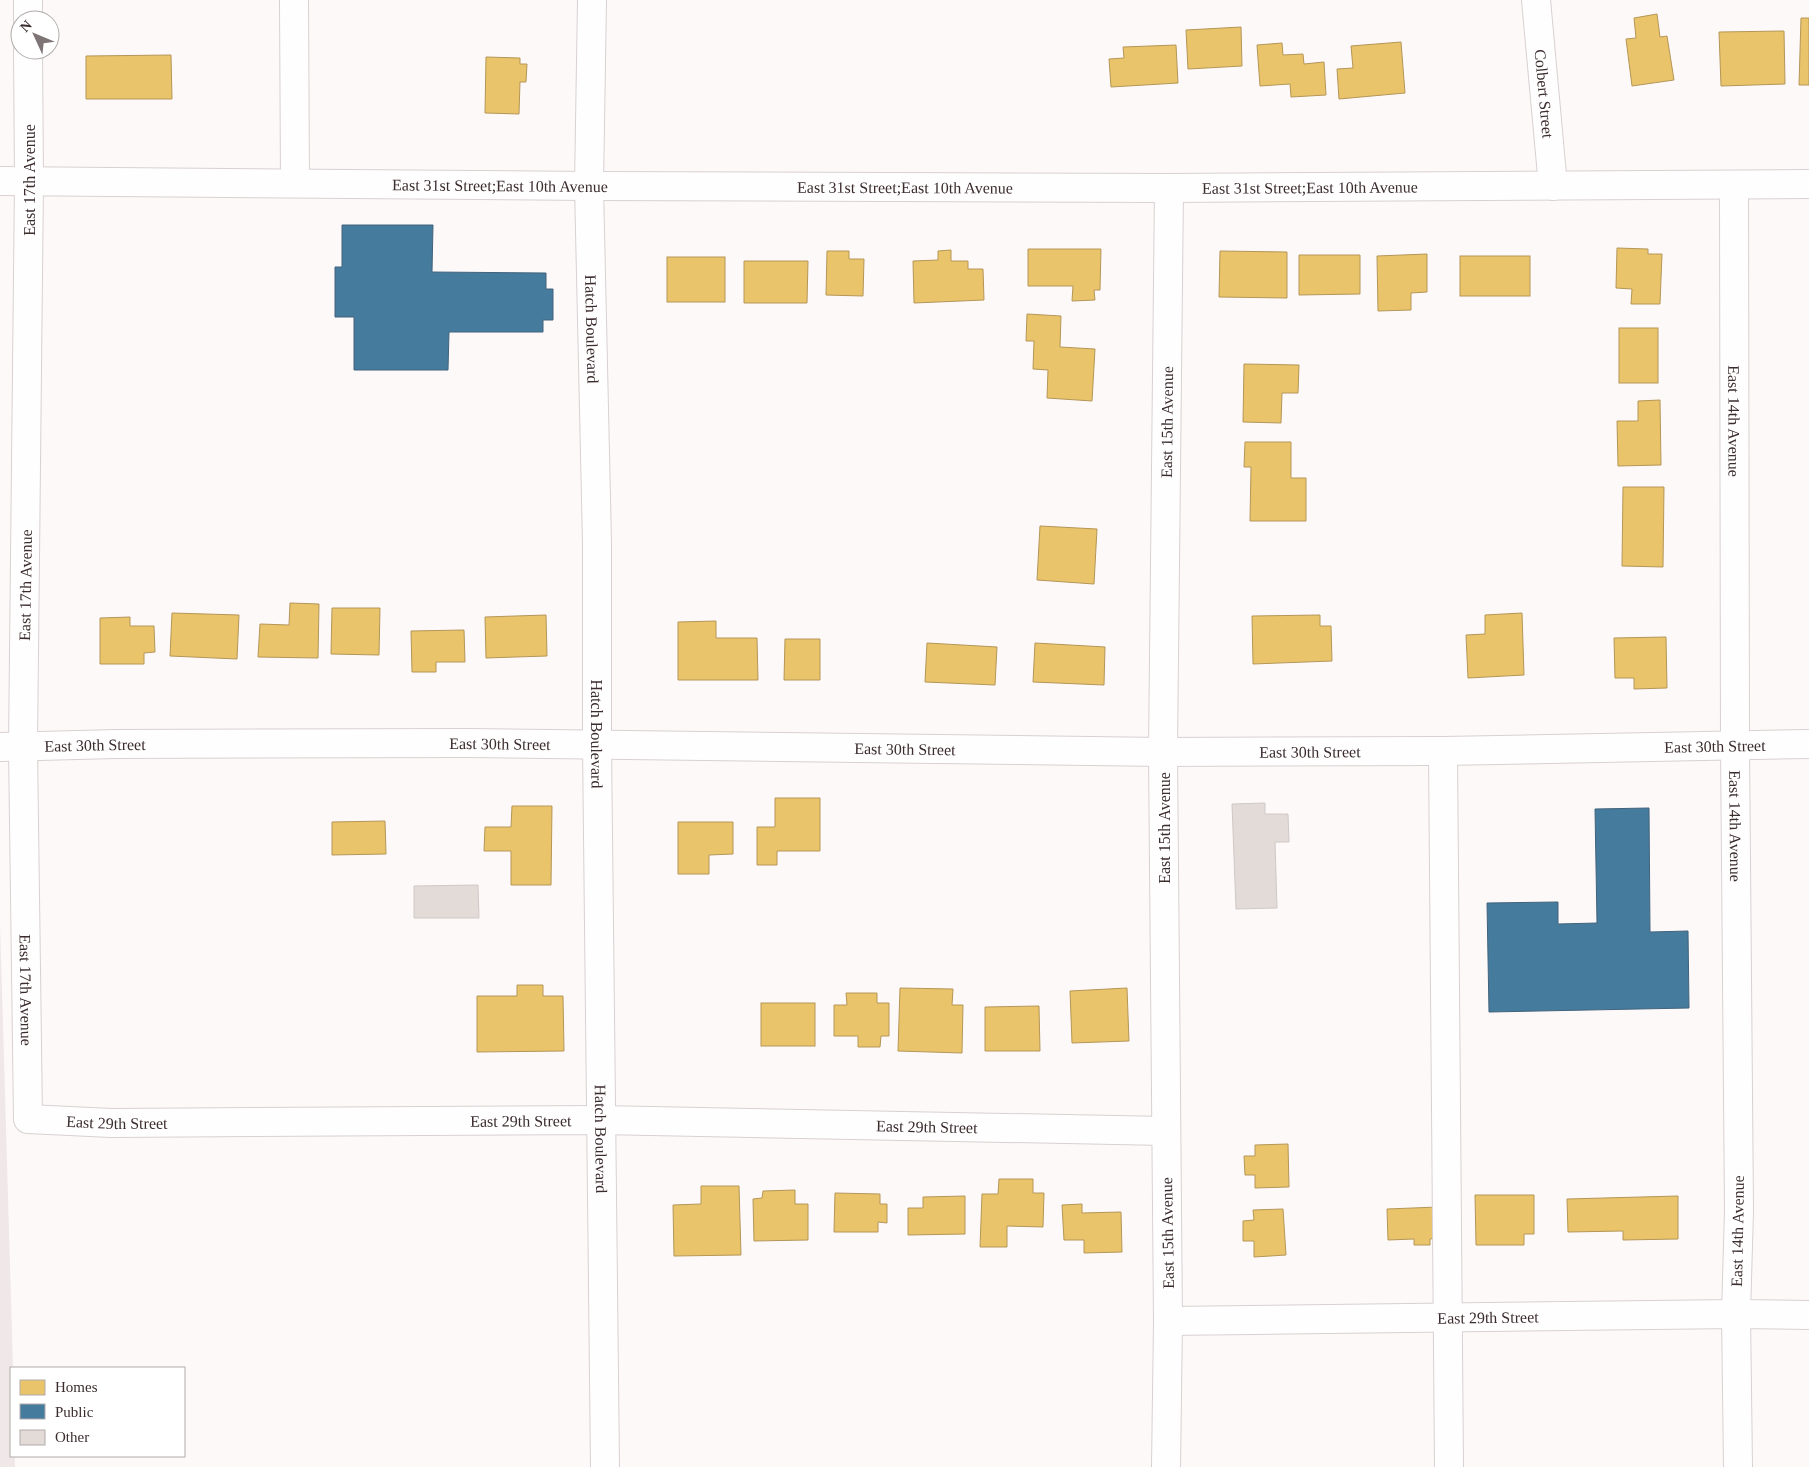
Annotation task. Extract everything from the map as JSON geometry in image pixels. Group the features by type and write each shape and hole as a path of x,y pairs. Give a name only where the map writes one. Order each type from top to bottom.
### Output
{"street":[{"path":"294,0 296,184"},
{"name":"Hatch Boulevard","path":"592,0 589,186 597,543 600,1120 605,1467"},
{"name":"Colbert Street","path":"1536,0 1553,186"},
{"name":"East 17th Avenue","path":"28,60 30,181 12,747 28,1120"},
{"name":"East 31st Street;East 10th Avenue","path":"0,181 1169,188 1809,184"},
{"name":"East 14th Avenue","path":"1734,185 1738,1191 1736,1314 1738,1467"},
{"name":"East 15th Avenue","path":"1166,1467 1168,1321 1165,1131 1164,752 1169,188"},
{"name":"East 30th Street","path":"12,747 116,744 597,744 1164,752 1443,751 1809,744"},
{"path":"1443,751 1449,1467"},
{"name":"East 29th Street","path":"28,1120 111,1123 600,1120 1165,1131"},
{"name":"East 29th Street","path":"1168,1321 1736,1314 1809,1315"}],"shaded area":[{"path":"0,923 13,1367 10,1367 10,1457 15,1457 15,1467 0,1467"}],"building: Homes":[{"path":"1657,14 1660,37 1667,36 1674,80 1632,86 1626,39 1636,38 1634,18"},
{"path":"1801,18 1809,18 1809,85 1799,85"},
{"path":"1241,27 1242,66 1188,69 1186,30"},
{"path":"1784,31 1785,84 1721,86 1719,32"},
{"path":"1401,42 1405,93 1339,99 1337,69 1353,68 1351,46"},
{"path":"1282,43 1283,55 1303,54 1304,64 1324,62 1326,95 1291,97 1290,84 1260,86 1257,45"},
{"path":"1176,45 1178,83 1111,87 1109,59 1124,58 1123,47"},
{"path":"171,55 172,99 86,99 86,56"},
{"path":"486,57 520,58 520,64 527,64 526,82 520,82 519,114 485,113"},
{"path":"1617,248 1648,249 1648,254 1662,254 1660,304 1631,304 1632,289 1616,288"},
{"path":"1028,249 1101,249 1100,290 1094,290 1095,300 1072,301 1073,286 1028,286"},
{"path":"951,250 951,261 968,261 968,269 983,269 984,300 914,303 913,261 938,260 938,251"},
{"path":"827,251 849,251 849,259 864,259 863,296 826,295"},
{"path":"1220,251 1287,252 1287,298 1219,297"},
{"path":"1427,254 1427,292 1411,293 1411,310 1378,311 1377,256"},
{"path":"1299,255 1360,255 1360,294 1299,295"},
{"path":"1460,256 1530,256 1530,296 1460,296"},
{"path":"667,257 725,257 725,302 667,302"},
{"path":"744,261 808,261 807,303 744,303"},
{"path":"1027,314 1061,316 1060,347 1095,349 1092,401 1047,398 1048,370 1033,369 1034,341 1026,341"},
{"path":"1619,328 1658,328 1658,383 1619,383"},
{"path":"1244,364 1299,365 1298,393 1282,393 1281,423 1243,422"},
{"path":"1660,400 1661,465 1618,466 1617,421 1638,421 1638,401"},
{"path":"1245,442 1291,442 1291,478 1306,478 1306,521 1250,521 1251,467 1244,467"},
{"path":"1623,487 1664,487 1663,567 1622,566"},
{"path":"1040,526 1097,529 1094,584 1037,580"},
{"path":"290,603 319,604 318,658 258,657 260,624 289,625"},
{"path":"332,608 380,608 379,655 331,654"},
{"path":"172,613 239,615 237,659 170,656"},
{"path":"1522,613 1524,675 1468,678 1466,635 1485,634 1485,615"},
{"path":"546,615 547,656 486,658 485,617"},
{"path":"1320,615 1320,626 1331,626 1332,661 1253,664 1252,616"},
{"path":"130,617 130,626 154,626 155,652 144,653 144,664 100,664 100,618"},
{"path":"716,621 716,638 757,638 758,680 678,680 678,622"},
{"path":"464,630 465,662 436,662 436,672 412,672 411,631"},
{"path":"1666,637 1667,688 1634,689 1634,678 1615,678 1614,638"},
{"path":"785,639 820,639 820,680 784,680"},
{"path":"927,643 997,647 995,685 925,682"},
{"path":"1035,643 1105,647 1104,685 1033,682"},
{"path":"775,798 820,798 820,851 777,851 777,865 757,865 757,827 775,827"},
{"path":"512,806 552,806 551,885 511,885 511,851 484,851 485,827 511,827"},
{"path":"385,821 386,854 332,855 332,822"},
{"path":"678,822 733,822 733,854 709,855 709,874 678,874"},
{"path":"517,985 543,985 543,996 563,996 564,1051 477,1052 477,996 517,996"},
{"path":"900,988 953,989 952,1005 963,1005 962,1053 898,1051"},
{"path":"1127,988 1129,1041 1072,1043 1070,991"},
{"path":"846,993 877,993 877,1003 889,1003 889,1036 881,1036 880,1047 858,1047 858,1036 834,1036 834,1005 847,1005"},
{"path":"761,1003 815,1003 815,1046 761,1046"},
{"path":"1039,1006 1040,1051 985,1051 985,1007"},
{"path":"1288,1144 1289,1187 1255,1188 1255,1175 1245,1175 1244,1156 1255,1156 1255,1145"},
{"path":"999,1179 1033,1179 1033,1193 1044,1193 1043,1227 1007,1226 1007,1247 980,1247 982,1194 998,1194"},
{"path":"701,1186 739,1186 741,1255 674,1256 673,1205 701,1204"},
{"path":"795,1190 795,1204 808,1204 808,1240 754,1241 753,1199 762,1198 763,1191"},
{"path":"835,1193 880,1194 880,1204 887,1204 887,1223 878,1222 878,1232 834,1232"},
{"path":"1475,1195 1534,1195 1534,1234 1524,1234 1524,1245 1476,1245"},
{"path":"965,1196 965,1234 908,1235 908,1208 923,1208 923,1197"},
{"path":"1678,1196 1678,1239 1623,1240 1623,1231 1568,1232 1567,1199"},
{"path":"1082,1204 1082,1213 1121,1212 1122,1252 1084,1253 1084,1240 1064,1240 1062,1205"},
{"path":"1438,1207 1439,1238 1430,1239 1430,1245 1414,1245 1414,1239 1388,1240 1387,1209"},
{"path":"1283,1209 1286,1255 1254,1257 1254,1241 1243,1241 1243,1221 1254,1220 1253,1210"}],"building: Public":[{"path":"342,225 433,225 432,272 546,273 546,289 553,289 553,320 543,320 543,332 449,332 448,370 354,370 354,317 335,317 335,267 342,267"},
{"path":"1649,808 1650,932 1688,931 1689,1008 1489,1012 1487,903 1558,902 1558,924 1597,923 1595,809"}],"building: Other":[{"path":"1265,803 1265,814 1288,814 1289,842 1275,842 1277,908 1236,909 1232,804"},
{"path":"478,885 479,918 414,918 414,886"}]}
